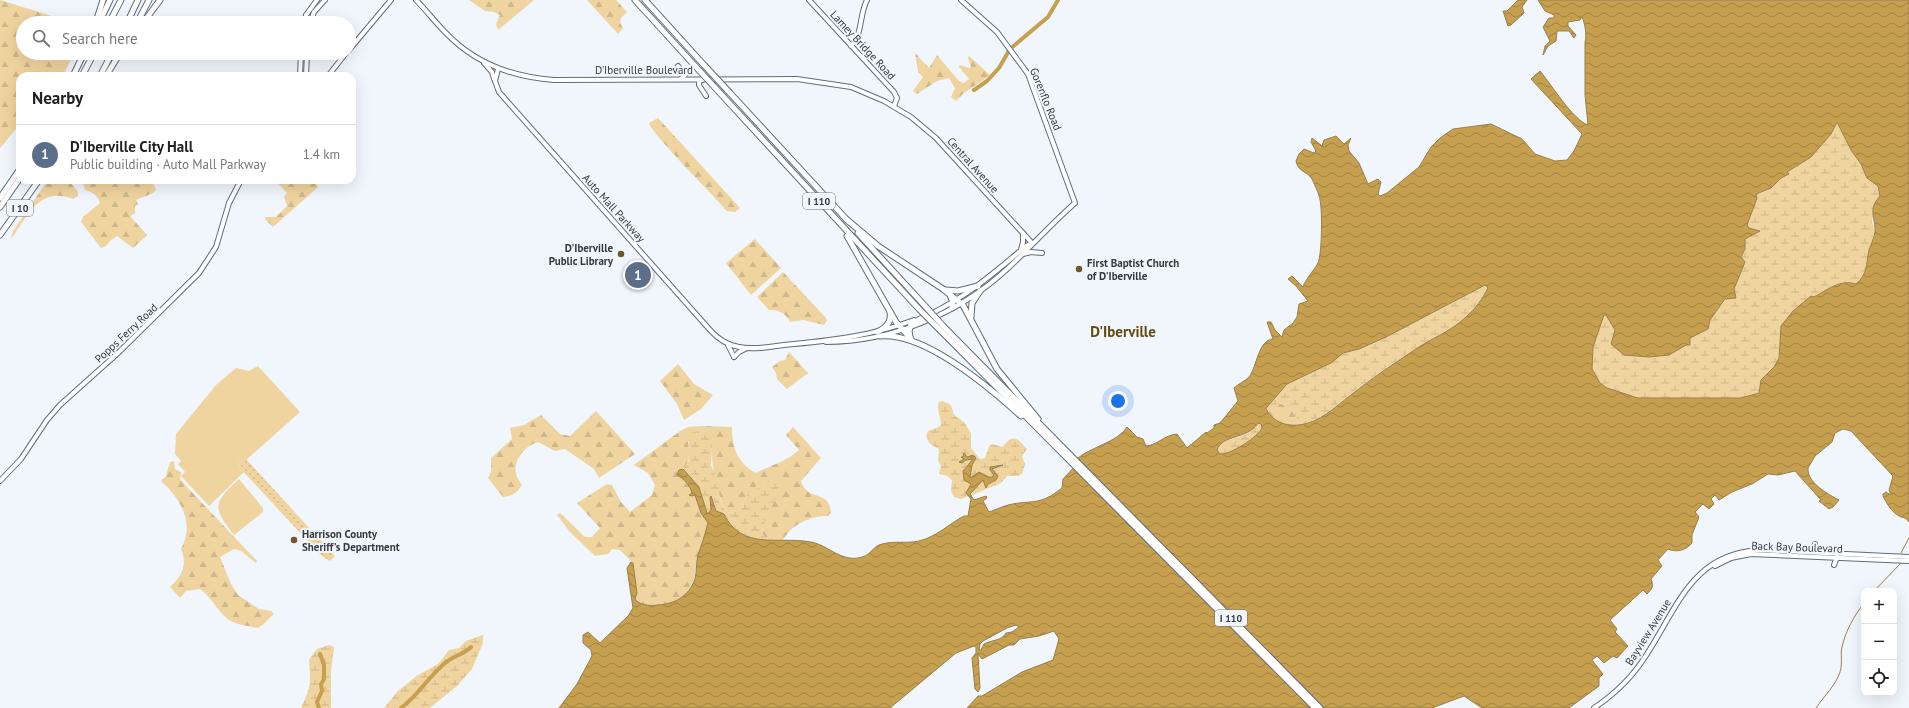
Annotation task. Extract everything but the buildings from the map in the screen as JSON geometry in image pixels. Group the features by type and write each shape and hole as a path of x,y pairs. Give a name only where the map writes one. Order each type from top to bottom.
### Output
{"highway":[{"path":"99,16 103,0"},
{"path":"101,16 110,0"},
{"path":"113,16 121,0"},
{"path":"130,16 138,0"},
{"path":"141,16 149,0"},
{"path":"148,16 160,0"},
{"name":"I 110","path":"636,0 919,309 942,329 1013,401 1046,437 1314,706"},
{"name":"I 110","path":"645,0 925,306 942,329"},
{"path":"75,72 81,60"},
{"path":"84,72 90,60"},
{"path":"102,72 108,60"},
{"path":"108,72 116,60"},
{"path":"0,198 16,175"},
{"name":"I 10","path":"0,207 16,184"},
{"name":"I 10","path":"0,235 36,184"},
{"path":"835,219 860,254 889,309 901,328 912,339 967,371 991,389 1013,401"},
{"path":"846,219 878,246 945,290 972,320 1013,401"},
{"path":"945,290 958,291 979,288"},
{"path":"972,320 972,303 979,288"},
{"path":"878,334 888,324 890,318 889,309"},
{"path":"912,339 909,327 911,324 922,318"},
{"path":"878,334 912,339"},
{"name":"I 110","path":"1013,401 1049,431 1054,440 1126,516"},
{"name":"I 110","path":"1145,535 1314,706"},
{"path":"1314,706 1320,708"}],"main road":[{"path":"306,16 317,0"},
{"path":"313,16 314,12 325,0"},
{"path":"356,42 391,0"},
{"name":"D'Iberville Boulevard","path":"416,0 458,45 498,69 520,75 554,80 816,80 851,87 894,106"},
{"name":"Lamey Bridge Road","path":"809,0 894,92 903,111"},
{"path":"851,46 859,36 860,17 867,0"},
{"name":"Gorenflo Road","path":"961,0 1000,35 1028,74 1075,202 1032,243"},
{"path":"300,72 301,60"},
{"path":"306,72 307,60"},
{"path":"331,72 341,60"},
{"name":"Auto Mall Parkway","path":"483,61 492,72 499,92 710,330 727,343 737,347 749,348"},
{"path":"678,66 685,75 680,79"},
{"path":"494,81 498,69"},
{"path":"703,79 699,82 699,85 706,96"},
{"path":"894,106 897,100"},
{"name":"Central Avenue","path":"894,106 903,111 936,138 1032,243"},
{"name":"Popps Ferry Road","path":"0,482 21,459 47,420 60,405 118,353 199,274 216,247 229,203 238,184"},
{"path":"1019,254 1023,246 1022,233"},
{"path":"727,343 734,357 741,350 749,348 812,342 855,341 909,327 956,303 979,288 1032,243"},
{"path":"1019,254 1031,252 1042,254"},
{"path":"901,328 956,303"},
{"path":"1810,552 1814,550 1815,544"},
{"name":"Back Bay Boulevard","path":"1696,578 1702,571 1720,559 1743,551 1760,550 1909,557"},
{"name":"Back Bay Boulevard","path":"1696,578 1723,561 1751,554 1909,561"},
{"path":"1834,565 1837,557"},
{"name":"Bayview Avenue","path":"1594,708 1610,697 1636,670 1648,653 1678,601 1696,578"}],"green space":[{"path":"0,0 52,16 16,16 16,60 71,60 65,72 16,72 16,129 0,148"},
{"path":"469,0 534,0 498,30 496,24 500,15 494,12 485,11"},
{"path":"587,0 616,0 627,12 621,18 620,23 623,28 618,34"},
{"path":"915,53 929,68 937,55 959,81 964,83 969,79 959,67 960,65 969,68 971,67 968,58 969,56 989,74 989,76 964,93 956,101 951,97 955,88 949,78 937,81 917,94 913,91 923,77 918,72"},
{"path":"658,118 740,208 735,212 727,211 660,139 649,123"},
{"path":"1837,122 1851,150 1861,164 1867,178 1878,186 1880,196 1876,200 1872,221 1875,230 1869,250 1867,269 1862,279 1856,284 1837,285 1814,297 1779,345 1779,358 1774,367 1761,380 1759,393 1741,398 1638,398 1607,388 1600,383 1592,369 1593,347 1604,315 1606,315 1615,330 1669,355 1686,345 1690,338 1708,329 1710,320 1734,289 1745,262 1741,257 1745,249 1745,239 1760,231 1749,228 1747,225 1757,197 1756,194 1771,188 1781,178 1789,174 1787,172 1811,157"},
{"path":"45,184 71,184 78,192 78,196 73,199 61,196 43,200 29,213 11,239 13,231"},
{"path":"83,184 154,185 156,190 153,193 136,200 138,204 135,206 135,213 130,216 147,235 133,248 117,236 106,246 101,248 81,222 83,217 100,203 94,194 85,190"},
{"path":"279,184 316,184 318,187 273,227 265,219 266,217 276,217 287,206 284,197 287,193"},
{"path":"755,239 781,268 751,295 726,263"},
{"path":"783,272 826,318 827,320 824,325 803,320 790,322 782,313 769,310 757,297"},
{"path":"1485,285 1488,288 1483,296 1460,322 1392,364 1336,406 1315,419 1299,425 1293,412 1281,403 1267,407 1287,384 1331,363 1343,353 1359,349 1386,337"},
{"path":"789,352 808,373 787,389 777,379 776,373 772,367 780,361 785,360"},
{"path":"678,364 694,384 713,395 701,409 684,420 677,404 660,381"},
{"path":"258,366 300,412 246,460 245,458 239,462 238,466 244,472 209,506 181,476 185,472 178,464 181,461 175,454 176,434 216,385 236,368 249,371"},
{"path":"943,401 951,405 954,415 964,422 971,433 971,448 980,459 985,458 989,446 992,444 1002,447 1009,440 1017,439 1027,449 1022,456 1025,464 1022,474 1018,476 1007,476 1001,483 970,496 976,486 983,480 986,487 988,484 996,480 998,476 992,469 1002,465 990,467 994,475 992,477 979,472 970,478 972,465 976,458 973,455 967,457 964,454 962,458 964,459 961,461 973,459 964,469 964,479 971,484 966,494 969,496 961,499 954,497 951,491 952,480 947,476 939,474 941,466 938,460 939,449 930,444 926,436 928,431 941,425 938,405 939,402"},
{"path":"1275,403 1283,404 1291,410 1294,413 1299,425 1285,424 1272,417 1266,409"},
{"path":"596,411 635,454 599,478 594,469 565,449 555,451 538,442 525,450 518,458 516,463 516,474 522,485 514,494 503,497 488,478 491,472 491,458 512,439 510,428 524,425 541,415 560,434 570,436"},
{"path":"1259,422 1262,428 1259,432 1237,449 1225,454 1220,454 1217,450 1221,444 1227,440 1244,435"},
{"path":"688,427 732,427 733,441 737,454 744,464 756,473 784,460 799,450 786,435 793,427 821,458 801,481 804,488 808,492 826,500 831,512 828,516 808,519 796,525 783,540 768,541 762,533 764,522 771,507 765,483 757,490 747,495 740,510 732,513 725,511 719,496 715,479 712,463 712,447 688,442 688,463 679,471 692,490 690,495 695,494 701,513 708,523 698,556 694,580 685,595 674,603 663,605 642,604 635,599 637,593 633,563 620,550 612,549 608,554 595,556 570,532 557,515 560,513 585,537 592,537 600,528 577,503 607,484 612,485 621,502 630,512 652,495 655,485 648,473 634,465 680,431"},
{"path":"695,432 707,435 712,447 711,465 717,479 720,499 725,511 732,513 740,510 747,495 773,478 780,480 777,494 766,519 762,533 768,541 761,541 748,537 736,530 724,514 716,511 714,502 710,498 711,509 709,513 707,513 699,487 683,469 689,461 689,434"},
{"path":"245,458 335,556 330,561 322,556 238,466 239,462"},
{"path":"174,461 175,469 181,472 180,479 257,561 256,563 241,551 234,549 220,557 231,584 238,595 259,609 271,611 274,614 259,627 256,628 231,621 220,612 207,595 200,589 186,591 180,598 170,587 178,579 183,570 184,560 181,549 187,530 184,512 180,504 175,496 161,481 166,476 170,462"},
{"path":"239,479 263,508 263,512 234,535 222,518 218,506 224,494"},
{"path":"483,635 483,643 472,669 457,686 430,708 384,708 398,691 418,675 438,664 449,650 459,648 466,641"},
{"path":"329,645 334,647 331,671 331,708 301,708 310,685 309,660 317,649"}],"water":[{"path":"1518,0 1527,0 1522,7 1524,13 1508,26 1503,11 1507,11"},
{"path":"1538,0 1909,0 1909,522 1892,511 1883,496 1886,492 1891,495 1889,490 1893,476 1851,431 1843,429 1835,433 1832,442 1815,456 1808,468 1814,483 1839,500 1833,507 1829,509 1819,501 1821,500 1795,471 1778,475 1768,474 1752,484 1732,492 1719,500 1715,495 1711,499 1714,504 1709,509 1703,504 1695,512 1699,517 1692,535 1692,543 1681,550 1675,551 1668,549 1658,560 1662,566 1651,579 1652,588 1650,591 1647,594 1643,590 1610,620 1617,629 1615,632 1628,646 1617,658 1613,656 1604,663 1597,656 1592,660 1603,674 1599,678 1599,686 1569,708 1482,708 1464,696 1432,708 967,708 978,696 982,696 1022,672 1053,660 1059,639 1054,631 1039,636 1020,639 1014,645 1009,645 982,659 978,654 980,688 978,692 975,689 972,658 976,653 976,647 974,646 956,653 890,708 559,708 577,684 592,656 591,650 583,643 583,635 588,632 600,643 628,616 633,608 627,568 631,562 633,563 637,593 635,599 642,604 654,605 670,603 685,595 689,591 696,576 698,555 708,523 701,513 695,495 689,495 692,493 690,487 677,475 679,470 683,469 699,487 707,513 709,513 711,509 711,496 716,511 724,514 732,526 751,538 762,540 811,542 818,544 836,554 850,558 857,558 867,555 877,546 884,544 894,542 914,542 925,539 964,516 968,516 971,499 966,493 971,484 964,480 963,471 973,459 966,460 962,463 959,462 964,459 961,457 963,457 964,453 967,457 973,455 976,458 972,465 970,478 979,472 992,477 994,475 990,470 990,467 1003,465 992,469 998,476 996,480 988,484 986,488 983,480 970,494 974,500 986,496 987,498 983,501 989,512 1008,505 1041,500 1054,494 1062,488 1063,479 1080,461 1078,458 1117,437 1127,427 1137,437 1143,439 1146,446 1154,444 1168,436 1177,434 1187,448 1206,432 1207,433 1214,428 1214,425 1220,423 1238,401 1234,388 1249,377 1264,344 1273,339 1267,322 1271,322 1275,330 1282,337 1284,330 1293,323 1297,317 1299,304 1308,301 1296,286 1288,279 1292,276 1303,287 1318,263 1319,258 1321,219 1319,195 1312,179 1297,165 1296,161 1299,154 1304,149 1314,153 1316,151 1311,142 1312,138 1322,146 1324,140 1336,136 1344,144 1351,138 1348,145 1349,151 1359,163 1368,184 1378,179 1381,182 1378,194 1380,196 1387,193 1419,167 1431,147 1440,138 1453,129 1491,124 1522,139 1535,154 1555,161 1567,160 1574,151 1582,134 1531,79 1540,71 1569,109 1582,122 1588,125 1585,95 1586,36 1582,17 1580,20 1568,22 1568,26 1576,35 1574,38 1569,31 1557,31 1556,41 1548,46 1543,55 1545,46 1550,41 1543,27 1549,18 1554,18 1554,15 1545,11","holes":["1837,122 1851,150 1861,164 1867,178 1878,186 1880,196 1876,201 1873,210 1875,232 1869,250 1865,273 1856,284 1845,283 1834,286 1814,297 1811,296 1793,311 1781,326 1779,358 1774,367 1761,380 1759,393 1741,398 1638,398 1607,388 1600,383 1592,369 1593,347 1604,315 1606,315 1615,330 1611,344 1624,355 1649,357 1669,355 1686,345 1690,345 1690,338 1708,329 1710,320 1725,299 1736,298 1734,289 1745,262 1741,257 1745,249 1745,239 1760,231 1749,228 1747,225 1757,198 1756,194 1771,188 1781,178 1789,174 1787,172 1811,157 1831,134","1485,285 1488,288 1476,307 1460,323 1420,346 1314,421 1296,425 1284,424 1274,419 1266,409 1287,384 1331,363 1343,353 1359,349 1386,337","1258,423 1261,424 1262,428 1255,436 1237,449 1225,454 1220,454 1217,450 1224,441 1242,435","1016,625 1019,627 1012,632 1006,633 1002,638 984,644 981,650 979,650 980,644 983,641 1007,628"]}],"waterway":[{"path":"974,90 987,81 999,68 1010,49 1048,17 1058,0"},
{"path":"1901,553 1909,538"},
{"path":"1877,588 1901,563"},
{"path":"1816,708 1838,677 1841,665 1841,650 1848,629 1861,608"},
{"path":"401,708 413,698 433,674 445,663 471,647"},
{"path":"319,708 317,702 322,691 321,684 324,679 324,665 320,654"}],"place":[{"name":"D'Iberville Public Library","path":"621,254"},
{"name":"First Baptist Church of D'Iberville","path":"1079,269"},
{"name":"D'Iberville City Hall","path":"638,275"},
{"name":"Harrison County Sheriff's Department","path":"294,540"}],"district":[{"name":"D'Iberville","path":"1123,331"}]}
